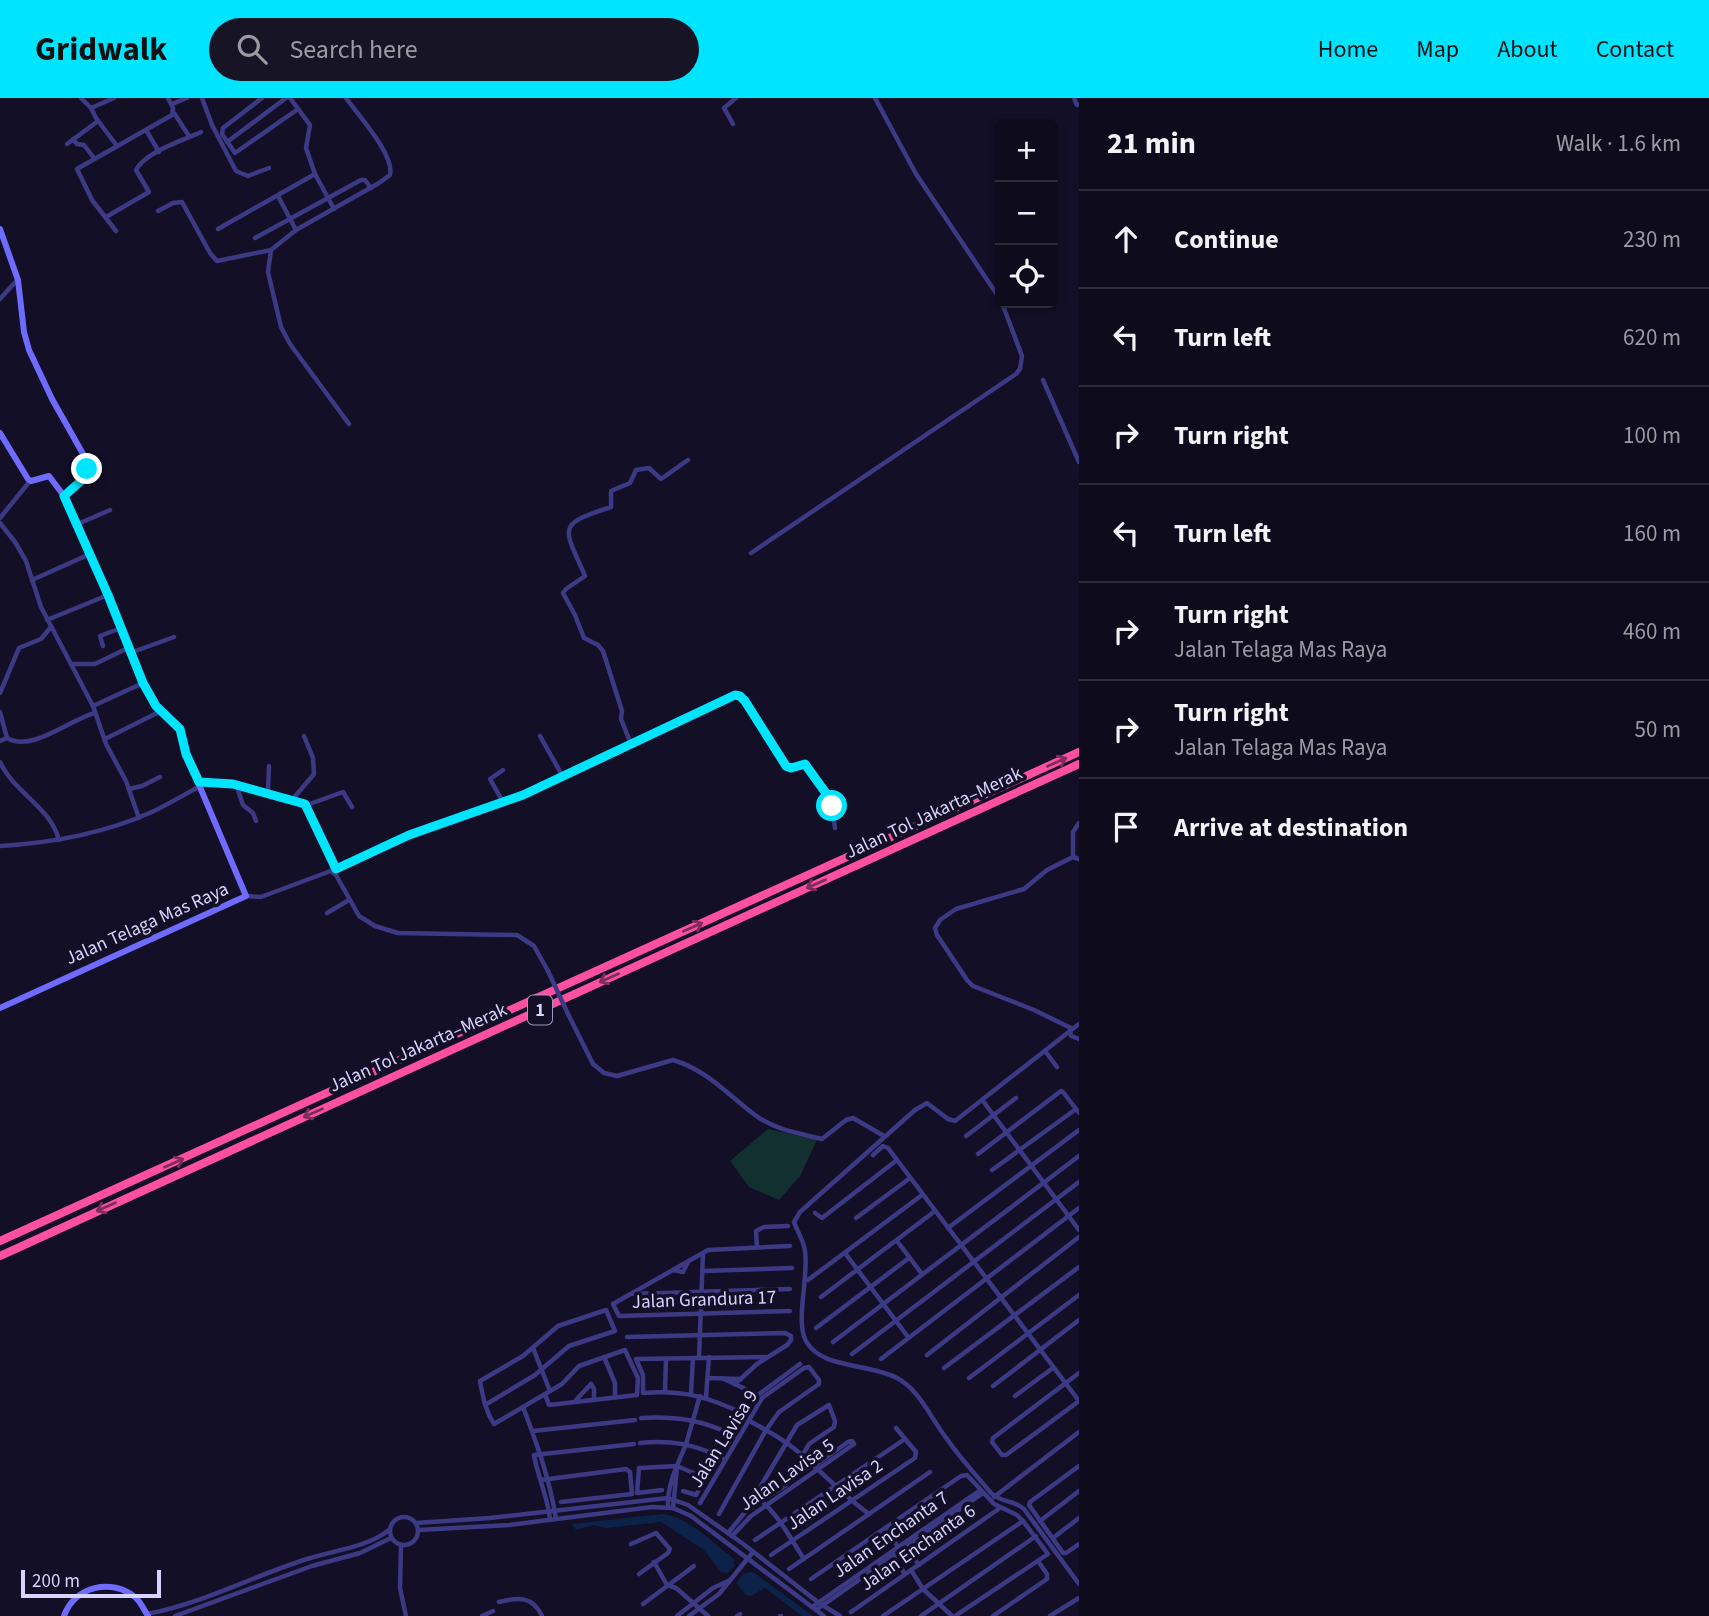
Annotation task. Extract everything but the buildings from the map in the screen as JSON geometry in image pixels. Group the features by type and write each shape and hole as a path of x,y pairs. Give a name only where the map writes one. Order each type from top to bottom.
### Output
{"highway":[{"name":"Jalan Tol Jakarta–Merak","path":"0,1241 1079,752"},
{"name":"Jalan Tol Jakarta–Merak","path":"0,1256 1079,764"}],"main road":[{"path":"0,229 18,280 24,332 29,350 52,399 87,461 84,477 64,496 50,477 30,481 0,433"},
{"name":"Jalan Telaga Mas Raya","path":"0,1008 246,896 186,754 180,729 153,702 143,683 91,554 64,496"},
{"path":"64,1616 66,1609 78,1595 94,1587 103,1586 122,1589 137,1599 148,1615"}],"street":[{"path":"81,98 117,146"},
{"path":"91,108 114,98"},
{"path":"168,98 173,112 189,136"},
{"path":"172,104 187,98"},
{"path":"202,98 236,171 247,176 269,168"},
{"path":"262,98 223,128 222,134 235,153 298,108"},
{"path":"227,142 288,98 310,126 306,148 315,174 334,209"},
{"path":"158,211 173,202 182,202 217,261 271,250 296,230 388,177 391,164 384,150 346,98"},
{"path":"733,124 724,107 736,98"},
{"path":"875,98 916,174 995,292"},
{"path":"1074,98 1077,105"},
{"path":"116,231 92,200 77,169 171,116 173,112"},
{"path":"67,144 98,121"},
{"path":"146,130 159,152"},
{"path":"106,217 149,192 136,168 159,152 201,132"},
{"path":"73,139 84,145 94,158"},
{"path":"218,229 315,174"},
{"path":"255,238 363,179 370,188"},
{"path":"278,196 296,230"},
{"path":"271,250 268,272 281,327 290,344 349,424"},
{"path":"0,299 18,280"},
{"path":"751,553 1016,374 1020,369 1022,356 1004,308"},
{"path":"1043,380 1079,462"},
{"path":"631,744 621,719 622,711 603,651 583,636 563,593 585,576 568,534 573,523 580,517 611,507 611,491 630,483 636,470 649,468 661,479 688,460"},
{"path":"0,517 30,481"},
{"path":"78,524 110,510"},
{"path":"0,523 26,561 47,620 93,706 104,739 120,765 139,818"},
{"path":"32,580 91,554"},
{"path":"47,620 108,595"},
{"path":"0,693 19,648 41,639 51,627"},
{"path":"103,646 100,636 121,628"},
{"path":"71,664 95,664 174,637"},
{"path":"93,706 143,683"},
{"path":"246,896 261,897 336,869 409,835 503,802 727,697 740,696 786,766 791,768 804,764 832,803 835,828"},
{"path":"104,739 161,711"},
{"path":"0,712 7,738"},
{"path":"0,741 7,738 18,742 36,740 95,713"},
{"path":"292,800 314,774 313,758 304,736"},
{"path":"540,736 562,775"},
{"path":"0,762 7,775 54,823 59,840"},
{"path":"268,792 269,766"},
{"path":"503,770 490,779 503,802"},
{"path":"129,789 160,777"},
{"path":"0,846 59,840 139,818 200,784 236,785 307,805 343,792 352,807"},
{"path":"236,785 242,803 253,813 256,821"},
{"path":"307,805 336,869"},
{"path":"1071,1029 1034,1010 973,986 967,981 935,928 940,920 956,909 1024,889 1047,870 1076,858 1073,832 1079,823"},
{"path":"330,871 337,875 359,916 388,931 517,935 534,946 593,1064 607,1075 620,1076 667,1060 675,1060 708,1076 756,1116 782,1130 822,1139 846,1119 853,1118 884,1136"},
{"path":"327,912 349,900"},
{"path":"1079,1024 954,1121 926,1103 884,1136 794,1219 806,1252 801,1331 808,1345 823,1358 876,1369 910,1386 948,1441 994,1497 1021,1505 1079,1584"},
{"path":"1071,1029 1071,1036 1079,1039"},
{"path":"1045,1051 1057,1067"},
{"path":"978,1154 1061,1091 1077,1111 992,1170"},
{"path":"966,1136 1016,1098"},
{"path":"983,1101 1079,1230"},
{"path":"948,1228 1079,1130"},
{"path":"873,1155 883,1146 897,1160 909,1178 1040,1350 1054,1368 1066,1383 1078,1398 1006,1455 1002,1455 992,1438 1066,1383 1079,1373"},
{"path":"833,1342 1079,1156"},
{"path":"815,1213 822,1218 897,1160"},
{"path":"856,1218 909,1178"},
{"path":"852,1354 1079,1182"},
{"path":"808,1280 922,1195"},
{"path":"881,1359 1079,1208"},
{"path":"821,1297 935,1211"},
{"path":"757,1247 756,1231 764,1227 788,1226"},
{"path":"927,1354 1079,1237"},
{"path":"897,1241 922,1274"},
{"path":"631,1294 711,1249 790,1246"},
{"path":"699,1357 703,1253"},
{"path":"845,1253 908,1337"},
{"path":"816,1328 909,1258"},
{"path":"944,1368 1079,1267"},
{"path":"704,1270 793,1268"},
{"path":"631,1294 790,1289"},
{"name":"Jalan Grandura 17","path":"631,1294 613,1302 619,1316 790,1311"},
{"path":"970,1378 1079,1295"},
{"path":"485,1405 542,1370 569,1346 615,1331 606,1310 558,1326 533,1348 480,1381 485,1405 494,1424 562,1384 579,1366 625,1350 638,1378 640,1394"},
{"path":"993,1386 1079,1320"},
{"path":"627,1337 785,1333 791,1336 791,1340 734,1384"},
{"path":"533,1348 542,1370 549,1405 665,1391 706,1397 747,1417 786,1441 851,1501 869,1514"},
{"path":"757,1356 757,1364"},
{"path":"604,1357 615,1383 615,1397"},
{"path":"706,1397 709,1357"},
{"path":"640,1394 643,1375 636,1359 766,1357"},
{"path":"691,1393 693,1358"},
{"path":"665,1391 666,1359"},
{"path":"719,1514 766,1430 783,1408 819,1384 813,1372 804,1365 758,1395 722,1378"},
{"name":"Jalan Lavisa 9","path":"700,1503 747,1417 766,1394 804,1365"},
{"path":"1016,1396 1054,1368"},
{"path":"708,1378 741,1378"},
{"path":"575,1402 591,1384 594,1399"},
{"path":"671,1507 674,1470 686,1443 700,1395"},
{"path":"730,1535 797,1425 828,1405 832,1409 835,1426 810,1443 786,1485 746,1511"},
{"path":"523,1407 541,1455 547,1496 556,1519"},
{"path":"533,1432 638,1419 682,1417 735,1436"},
{"path":"755,1540 905,1439 896,1428"},
{"path":"994,1497 1079,1433"},
{"name":"Jalan Lavisa 2","path":"771,1555 915,1458 916,1452 905,1439"},
{"path":"541,1455 660,1441 686,1443 722,1458"},
{"name":"Jalan Lavisa 5","path":"730,1535 751,1516 852,1447 853,1442 848,1442 814,1466"},
{"path":"635,1493 639,1468 677,1466 706,1479 696,1495 683,1491"},
{"path":"1079,1466 1030,1502 1030,1507 1065,1553 1079,1544"},
{"path":"544,1479 628,1470 635,1493"},
{"path":"789,1569 930,1472"},
{"path":"811,1579 965,1475 1001,1508 1023,1521 1047,1551 1047,1555 953,1616 923,1589 911,1570"},
{"path":"561,1502 662,1490"},
{"name":"Jalan Enchanta 7","path":"814,1608 981,1492"},
{"path":"1040,1521 1079,1492"},
{"path":"755,1496 780,1524 804,1559"},
{"path":"148,1615 197,1602 305,1559 363,1544 389,1530 400,1517 406,1517 416,1523 670,1499 688,1505 840,1616"},
{"path":"418,1530 671,1507 691,1516 824,1616"},
{"name":"Jalan Enchanta 6","path":"851,1612 1001,1508"},
{"path":"550,1520 552,1511"},
{"path":"1053,1538 1079,1518"},
{"path":"883,1616 1023,1521"},
{"path":"389,1530 391,1538 401,1545 413,1542 418,1530 416,1523"},
{"path":"885,1528 898,1547"},
{"path":"631,1544 656,1533 670,1550 639,1574"},
{"path":"921,1616 1036,1536"},
{"path":"176,1616 312,1566 359,1553 391,1538"},
{"path":"401,1545 400,1588 407,1616"},
{"path":"905,1545 919,1565"},
{"name":"Jalan Enchanta 7","path":"892,1554 898,1547 905,1545"},
{"path":"689,1616 719,1594 753,1552"},
{"path":"892,1554 905,1574"},
{"path":"993,1616 1047,1580 1047,1574 1038,1561"},
{"path":"654,1562 667,1585 676,1588 708,1616"},
{"path":"643,1604 694,1566"},
{"path":"677,1616 713,1588 731,1579"},
{"path":"499,1602 519,1597 528,1599 535,1604 542,1616"},
{"path":"1050,1616 1079,1598"},
{"path":"482,1616 493,1611"}],"green space":[{"path":"768,1129 817,1140 800,1176 779,1200 749,1187 730,1161"}],"water":[{"path":"663,1514 682,1520 701,1532 735,1560 735,1565 728,1573 721,1572 704,1550 661,1522 606,1528 594,1525 576,1530 572,1524"},
{"path":"750,1572 813,1616 802,1616 765,1588 751,1596 746,1595 736,1583 744,1573"}],"route":[{"path":"87,469 82,480 64,496 143,683 156,706 180,729 183,746 199,782 233,784 307,805 336,869 409,835 523,795 735,695 745,701 786,766 794,768 805,764 831,800 832,806"}]}
